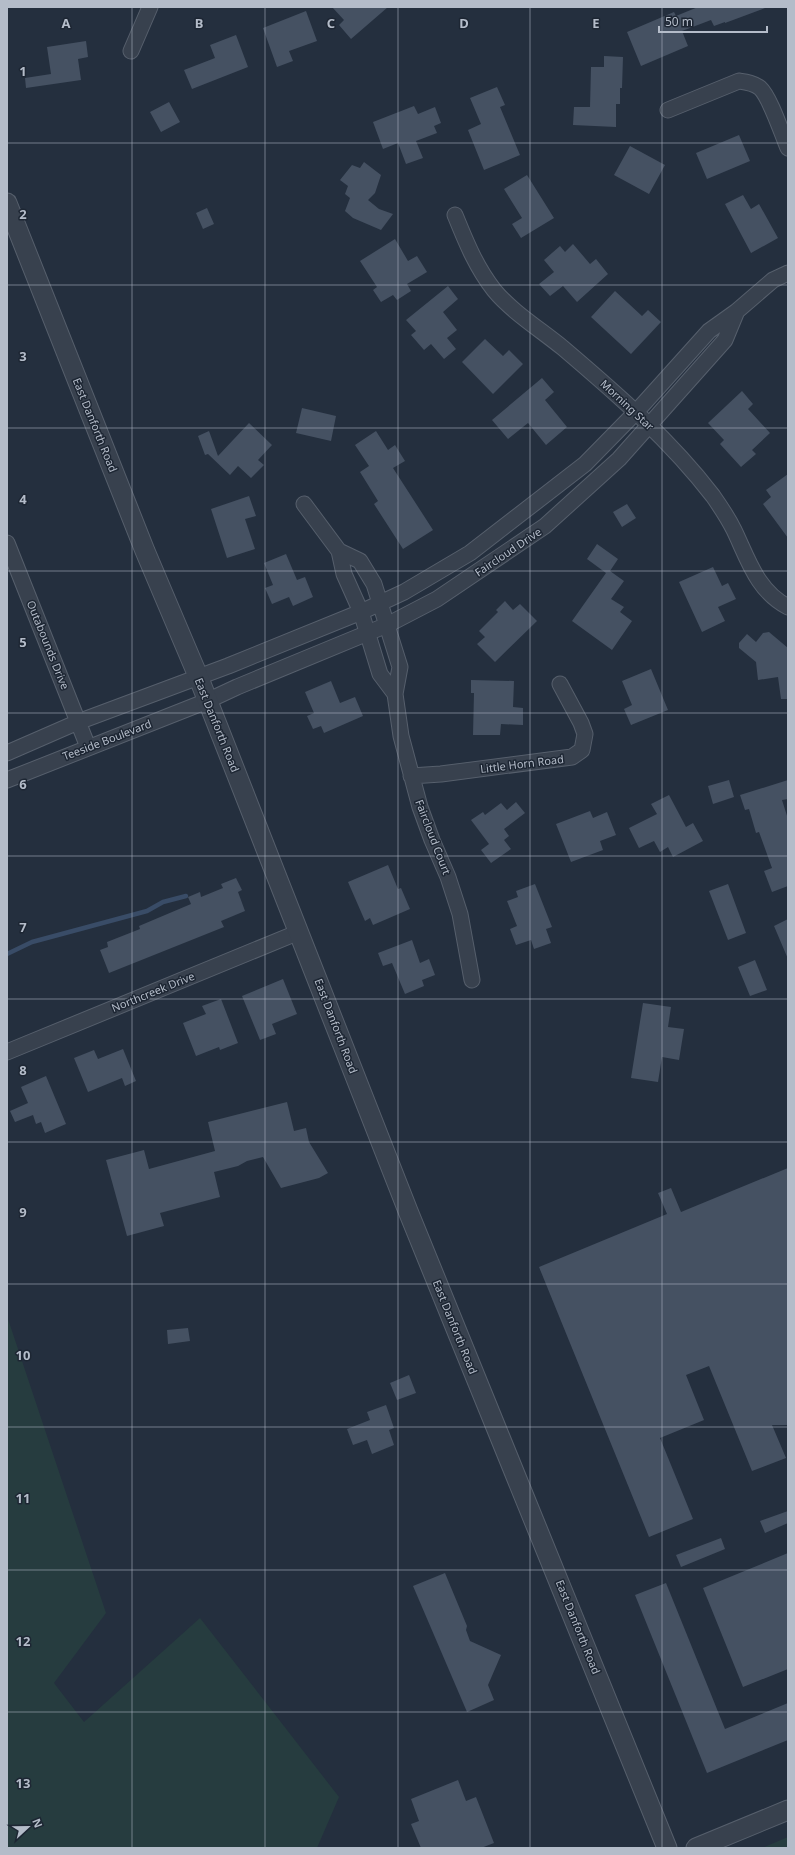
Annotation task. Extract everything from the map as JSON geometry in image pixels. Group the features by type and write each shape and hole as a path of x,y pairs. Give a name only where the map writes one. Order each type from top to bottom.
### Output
{"street":[{"path":"131,50 150,7"},
{"path":"668,110 739,81 751,83 760,88 769,102 788,148"},
{"name":"East Danforth Road","path":"7,203 145,551 198,676 413,1224 667,1848"},
{"name":"Morning Star","path":"455,215 474,262 494,291 514,310 537,326 636,411 713,497 733,528 749,564 762,586 781,603 788,607"},
{"name":"Faircloud Drive","path":"198,676 228,666 361,612 404,592 470,553 585,464 709,331 737,311 773,280 788,273"},
{"name":"Faircloud Drive","path":"207,701 237,687 387,625 437,599 545,526 619,459 726,340 737,311"},
{"name":"Faircloud Court","path":"304,504 339,552 344,574 361,612 380,674 395,694"},
{"name":"Outabounds Drive","path":"7,543 88,747"},
{"name":"Faircloud Court","path":"339,552 360,561 374,584 387,625 400,667 395,694 401,736 411,776 432,840 448,877 457,906 472,980"},
{"path":"7,753 78,722 198,676"},
{"name":"Little Horn Road","path":"411,776 441,774 572,757 582,750 585,734 581,723 560,684"},
{"name":"Teeside Boulevard","path":"7,780 207,701"},
{"name":"Northcreek Drive","path":"7,1052 299,932"},
{"path":"696,1848 788,1810"}],"green space":[{"path":"7,1316 106,1613 54,1683 84,1722 200,1618 339,1797 317,1848 7,1848"},
{"path":"788,1837 788,1848 762,1848"}],"building":[{"path":"332,7 388,7 351,39 339,25 344,20"},
{"path":"698,7 765,8 725,23 714,26 711,20 682,31 688,46 641,66 627,32 674,12 676,16"},
{"path":"306,11 317,41 289,51 293,61 277,67 263,28"},
{"path":"236,35 248,67 192,89 184,70 215,58 210,45"},
{"path":"86,41 88,57 78,59 81,80 26,88 25,78 51,74 47,47"},
{"path":"604,56 623,57 620,104 616,104 616,127 573,125 574,107 590,107 591,67 604,67"},
{"path":"497,87 505,105 500,107 520,155 484,170 468,130 481,124 470,98"},
{"path":"169,102 180,122 161,132 150,112"},
{"path":"414,106 418,114 435,107 441,123 434,126 437,133 416,141 423,158 406,164 398,143 383,149 373,122"},
{"path":"739,135 750,161 707,179 696,153"},
{"path":"630,146 665,165 649,194 614,175"},
{"path":"364,162 381,175 375,193 368,200 379,209 393,214 381,230 353,218 345,211 350,198 345,194 348,186 340,180 352,165 360,168"},
{"path":"527,175 554,218 521,238 512,224 522,218 504,189"},
{"path":"743,195 751,209 759,204 778,238 751,253 725,204"},
{"path":"207,208 214,224 203,229 196,213"},
{"path":"395,239 408,261 417,256 427,272 407,284 411,291 397,300 393,295 381,302 373,290 377,287 360,261"},
{"path":"573,244 590,264 596,259 608,274 577,302 563,286 550,296 539,284 554,272 544,260 560,246 565,252"},
{"path":"448,286 458,299 443,312 457,330 447,338 456,349 444,359 431,344 424,350 411,335 416,331 406,320"},
{"path":"615,291 642,316 648,310 661,322 631,354 591,317"},
{"path":"485,339 503,356 509,350 523,364 493,394 462,362"},
{"path":"542,378 554,392 545,400 567,427 546,445 528,423 508,439 492,420"},
{"path":"742,391 753,404 748,409 770,433 752,450 756,454 741,467 720,444 724,440 708,423"},
{"path":"302,408 336,416 331,441 296,433"},
{"path":"249,423 272,445 258,460 264,465 251,478 238,466 230,475 208,454 205,455 198,436 209,431 218,456"},
{"path":"376,431 388,450 395,445 405,461 393,468 433,530 403,549 374,504 378,501 360,472 369,466 355,445"},
{"path":"788,474 788,538 763,504 771,497 766,490"},
{"path":"249,496 256,516 245,519 255,549 227,558 211,509"},
{"path":"627,504 636,518 622,527 613,512"},
{"path":"597,544 618,559 610,571 624,581 611,599 624,607 620,612 632,621 612,650 572,621 606,573 587,559"},
{"path":"286,554 297,580 305,577 313,597 293,606 289,597 272,604 265,588 273,585 264,563"},
{"path":"713,567 722,586 728,583 736,599 718,607 725,621 702,632 679,582"},
{"path":"505,601 513,610 520,604 537,621 495,662 477,644 485,637 479,631 498,612 496,610"},
{"path":"769,632 788,648 788,699 781,699 778,677 758,680 756,662 739,648 739,643 747,634 756,642 763,633"},
{"path":"651,669 668,710 631,725 624,709 632,705 622,681"},
{"path":"471,680 514,681 513,707 523,708 523,725 501,724 500,735 473,735 474,693 471,693"},
{"path":"331,681 340,703 355,697 363,716 324,733 321,726 313,729 307,716 314,713 305,692"},
{"path":"729,780 734,797 713,804 708,786"},
{"path":"788,780 788,799 782,800 788,819 788,886 772,892 764,871 772,868 759,832 756,833 749,809 745,810 740,795"},
{"path":"669,795 686,827 693,823 703,841 673,857 668,847 660,852 654,841 639,848 629,828 657,814 651,804"},
{"path":"516,802 525,813 504,829 509,836 504,840 511,849 491,863 481,850 489,844 471,820 483,812 485,815 501,803 507,810"},
{"path":"590,811 593,818 607,812 616,835 600,841 603,850 571,862 556,824"},
{"path":"388,865 398,889 401,888 410,909 373,925 370,918 365,921 348,882"},
{"path":"236,878 242,890 238,892 245,911 221,921 224,927 109,973 100,950 108,947 107,942 140,929 139,926 191,904 188,897 200,892 201,897 223,888 221,884"},
{"path":"535,884 552,927 546,929 551,943 534,949 531,940 516,945 510,929 517,926 507,901 518,897 516,891"},
{"path":"728,884 746,933 728,940 709,891"},
{"path":"788,919 788,959 774,926"},
{"path":"412,940 420,963 429,959 435,975 422,980 424,986 405,994 392,963 383,966 378,953"},
{"path":"755,960 767,990 750,996 738,967"},
{"path":"283,979 297,1014 272,1024 276,1034 260,1040 242,996"},
{"path":"221,999 238,1043 220,1050 219,1047 196,1056 183,1023 206,1014 202,1006"},
{"path":"643,1003 671,1007 668,1027 684,1029 679,1060 662,1057 658,1082 631,1078"},
{"path":"123,1049 136,1081 125,1086 122,1078 88,1092 74,1058 94,1050 98,1059"},
{"path":"46,1076 66,1124 45,1133 41,1122 36,1124 33,1115 15,1122 10,1111 28,1103 21,1087"},
{"path":"287,1102 294,1131 306,1128 309,1142 328,1173 319,1178 281,1188 263,1157 247,1161 238,1166 214,1172 220,1197 160,1213 164,1226 127,1236 106,1160 144,1150 149,1169 215,1151 208,1122"},
{"path":"788,1168 788,1425 772,1425 786,1458 752,1471 709,1366 686,1375 704,1420 660,1438 693,1519 649,1537 539,1267 667,1214 658,1193 671,1188 681,1212"},
{"path":"188,1328 190,1341 168,1344 167,1330"},
{"path":"409,1375 416,1393 397,1400 390,1383"},
{"path":"386,1405 394,1428 389,1430 394,1445 372,1454 367,1440 353,1445 347,1429 370,1420 367,1412"},
{"path":"788,1511 788,1523 765,1533 760,1521"},
{"path":"721,1538 725,1549 681,1567 676,1555"},
{"path":"788,1553 788,1669 743,1687 703,1588"},
{"path":"445,1573 467,1626 466,1630 470,1641 501,1655 488,1685 494,1700 467,1712 413,1586"},
{"path":"666,1583 725,1729 788,1703 788,1740 707,1773 635,1595"},
{"path":"458,1780 466,1801 476,1797 494,1843 481,1848 421,1848 411,1824 419,1821 411,1799"}],"waterway":[{"path":"7,954 32,942 147,911 163,902 186,896"}]}
